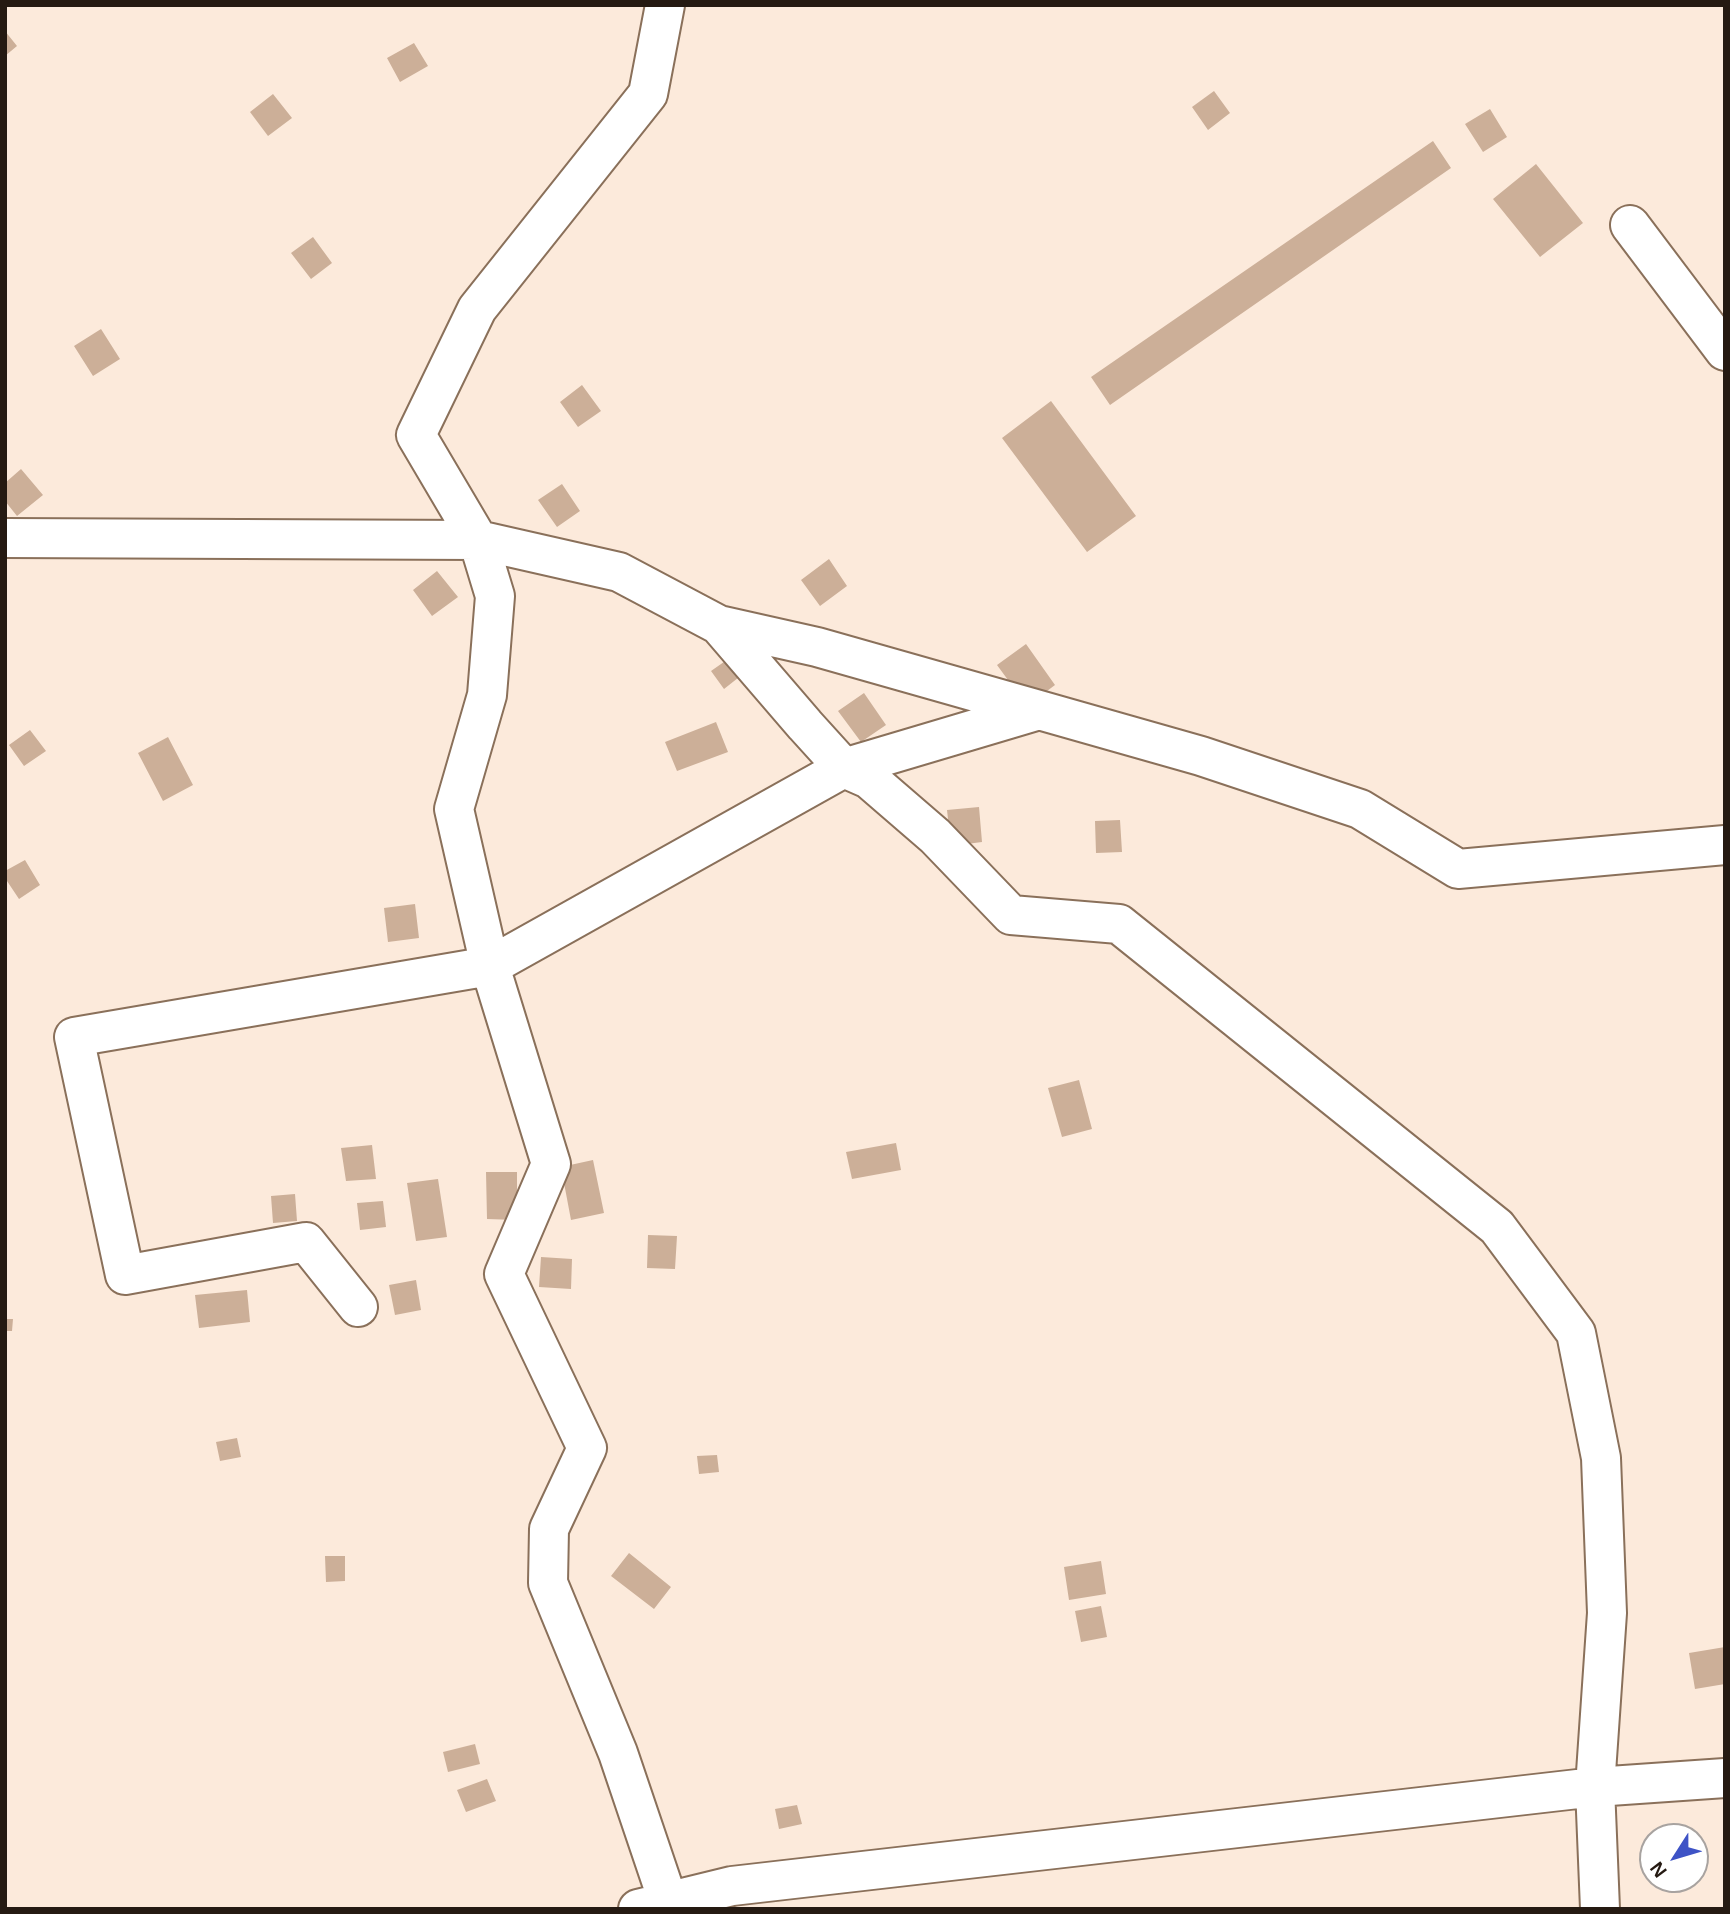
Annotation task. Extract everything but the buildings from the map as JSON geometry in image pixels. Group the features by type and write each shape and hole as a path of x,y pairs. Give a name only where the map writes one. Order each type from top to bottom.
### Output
{"street":[{"path":"665,5 648,94 477,309 416,435 478,540 495,596 488,695 454,809 490,966 551,1164 504,1274 587,1448 549,1529 548,1583 618,1753 653,1905 732,1886 792,1894 1595,1787 1725,1778"},
{"path":"1630,225 1725,351"},
{"path":"5,538 478,540 619,572 719,625 817,647 1201,756 1360,809 1458,869 1725,845"},
{"path":"719,625 844,768 869,779 935,836 1011,915 1119,924 1497,1227 1576,1333 1601,1458 1607,1613 1595,1787 1600,1909"},
{"path":"358,1307 306,1242 125,1275 74,1037 490,966 844,768 1039,710"}]}
